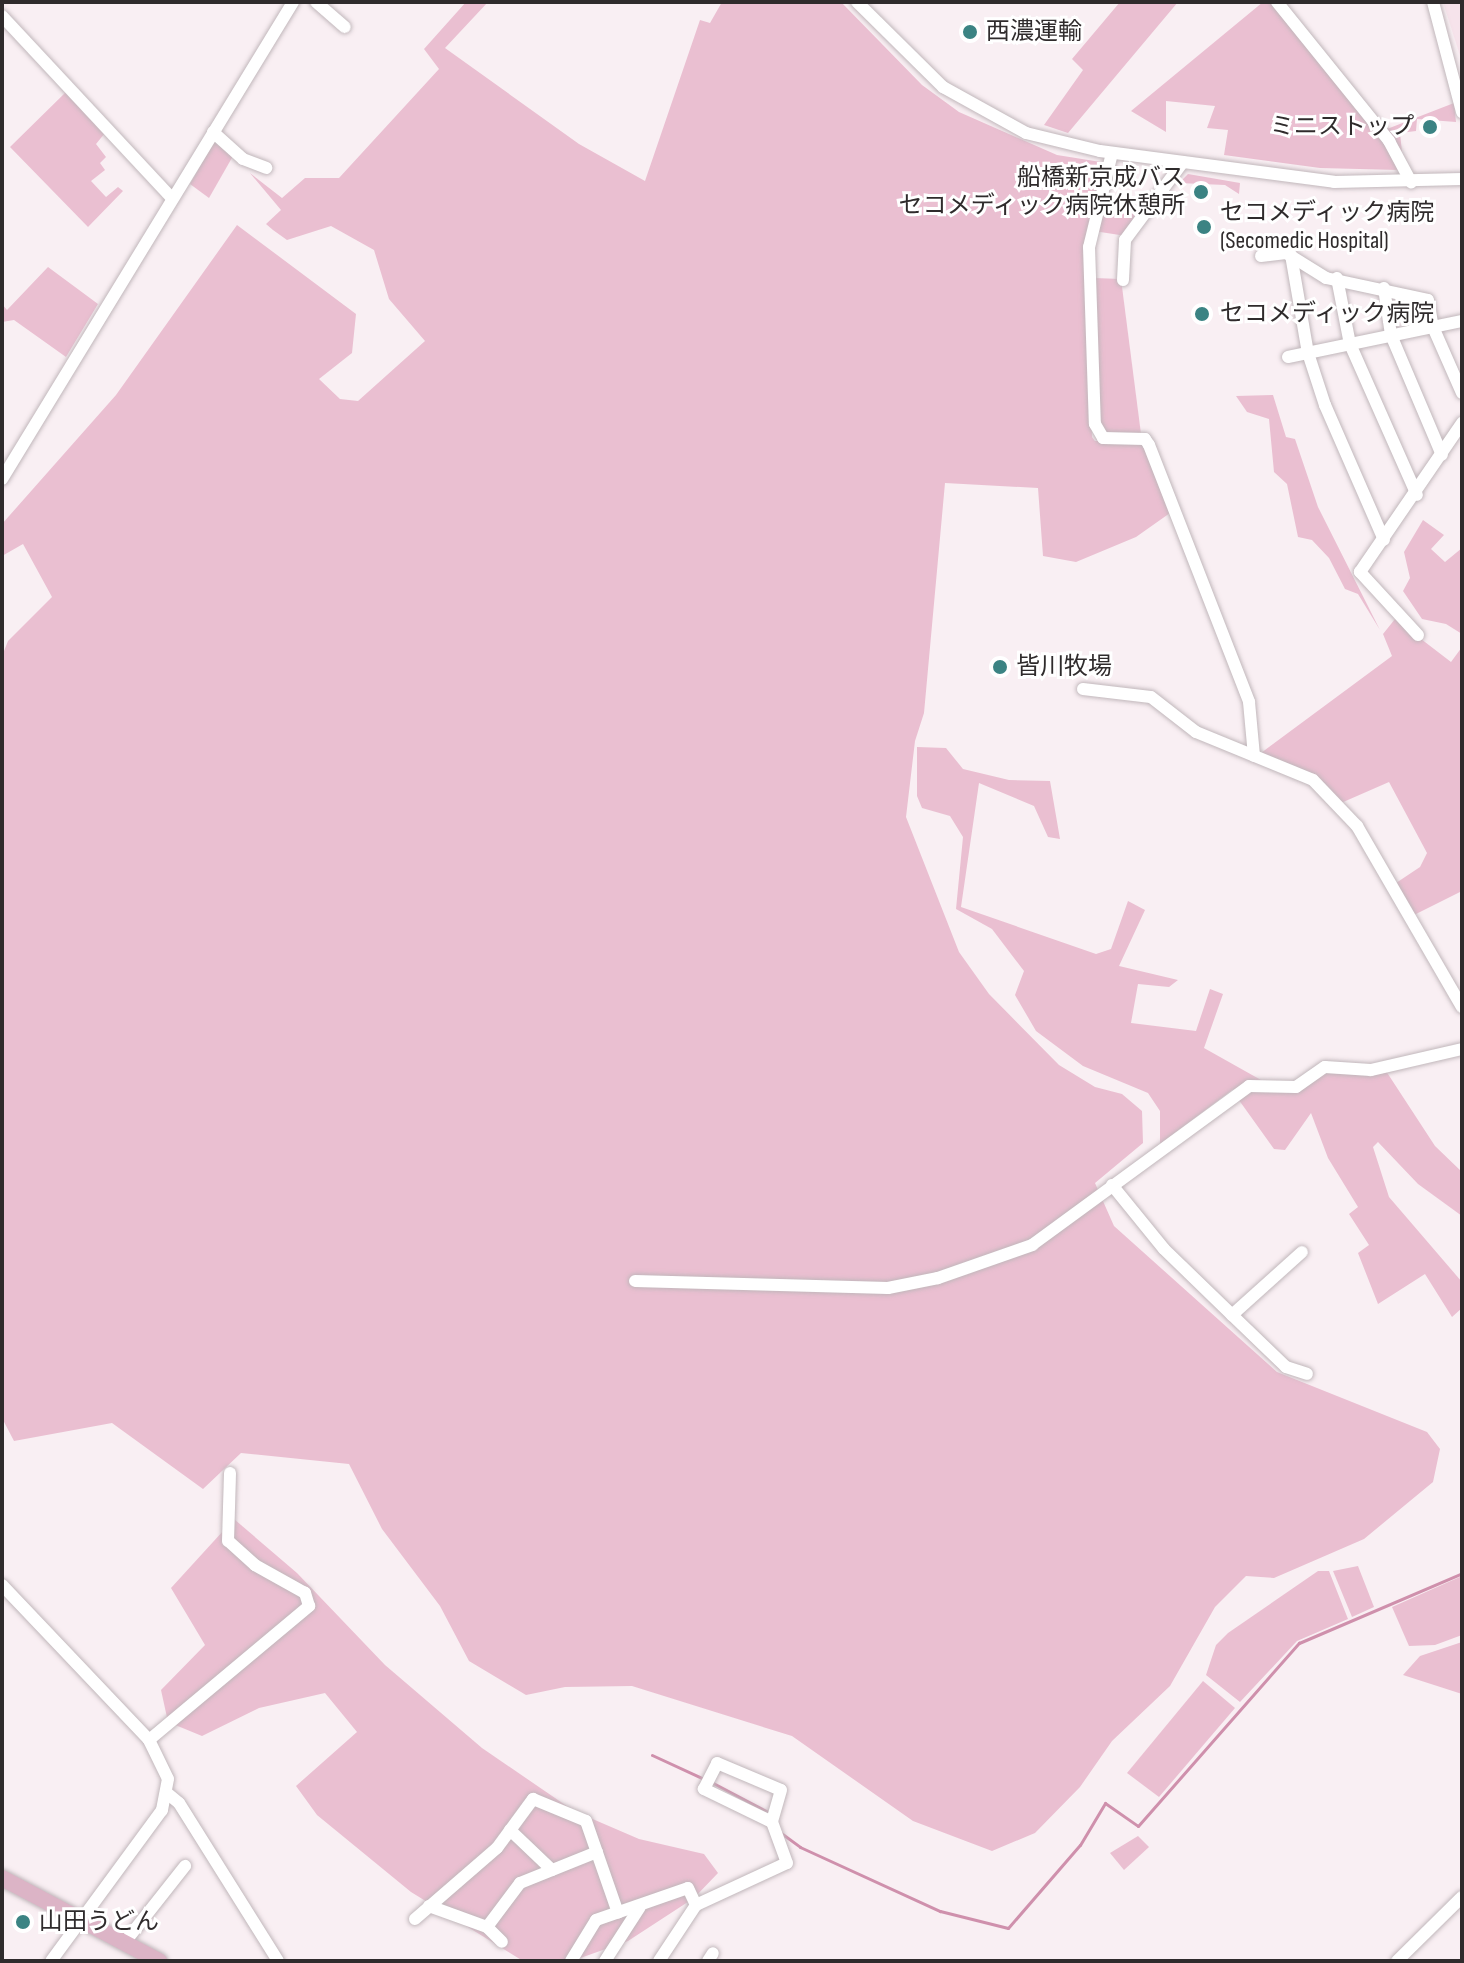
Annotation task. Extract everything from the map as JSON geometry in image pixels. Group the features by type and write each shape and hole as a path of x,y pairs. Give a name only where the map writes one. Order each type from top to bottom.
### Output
{"main road":[{"path":"2,1878 159,1961"}],"street":[{"path":"2,479 293,2"},
{"path":"316,2 345,27"},
{"path":"857,2 928,74 990,116 1026,133 1112,153 1334,182 1462,179"},
{"path":"1277,2 1389,141 1411,182"},
{"path":"1433,2 1462,112"},
{"path":"4,21 172,198"},
{"path":"213,132 243,159 266,168"},
{"path":"1112,153 1089,247 1095,424 1103,438 1145,439 1149,445 1249,702 1254,756"},
{"path":"1123,280 1125,240 1183,162"},
{"path":"1261,256 1291,255 1326,278 1384,288 1428,300 1433,327 1462,393"},
{"path":"1291,255 1308,353 1325,405 1384,540"},
{"path":"1337,278 1350,344 1417,495"},
{"path":"1384,288 1391,335 1442,455"},
{"path":"1288,357 1462,321"},
{"path":"1418,635 1360,572 1417,495 1462,423"},
{"path":"1083,689 1151,697 1178,723 1313,780 1357,826 1462,1007"},
{"path":"635,1281 915,1284 1032,1245 1249,1086 1296,1087 1325,1067 1371,1070 1462,1049"},
{"path":"1112,1185 1164,1249 1232,1315 1286,1367 1307,1374"},
{"path":"1232,1315 1302,1252"},
{"path":"149,1740 309,1606 305,1593 255,1565 228,1541 230,1473"},
{"path":"2,1585 149,1740 168,1779 168,1794 162,1810 51,1961"},
{"path":"659,1961 696,1905 787,1863 772,1822 781,1790 717,1763 704,1789 772,1822"},
{"path":"168,1794 278,1961"},
{"path":"415,1919 510,1830 533,1799 586,1821 618,1913"},
{"path":"510,1830 552,1870"},
{"path":"487,1927 520,1883 597,1852"},
{"path":"125,1942 185,1866"},
{"path":"571,1961 596,1920 688,1888 696,1905"},
{"path":"1397,1961 1462,1897"},
{"path":"429,1906 487,1927 502,1942"},
{"path":"605,1961 640,1907"}],"shaded area":[{"path":"466,2 488,2 445,48 579,144 645,181 700,20 710,23 722,2 841,2 922,85 959,112 1057,155 1107,163 1086,275 1092,437 1095,441 1144,442 1170,513 1136,537 1076,562 1043,556 1038,488 945,483 924,713 915,741 906,817 959,952 989,994 1059,1065 1095,1087 1122,1094 1142,1111 1143,1143 1095,1183 1114,1226 1277,1372 1427,1432 1440,1449 1433,1482 1364,1539 1274,1578 1246,1576 1215,1607 1170,1686 1112,1741 1080,1787 1035,1833 992,1851 913,1821 792,1736 632,1686 565,1687 526,1695 469,1661 440,1606 382,1529 349,1464 241,1453 203,1489 112,1423 14,1441 2,1418 2,656 8,641 52,597 23,544 2,556 2,524 116,395 237,225 356,314 352,353 319,379 340,399 358,401 425,341 389,299 374,250 331,226 287,240 266,224 281,210 250,173 282,198 305,178 339,178 439,69 424,49"},
{"path":"1120,2 1178,2 1068,133 1044,125 1083,70 1072,59"},
{"path":"1263,2 1272,2 1384,143 1399,170 1320,168 1224,155 1228,130 1207,128 1215,106 1166,101 1166,132 1131,111"},
{"path":"1443,2 1462,2 1462,62"},
{"path":"67,91 105,133 96,144 106,157 100,163 105,170 91,181 106,197 118,187 123,191 88,227 10,147"},
{"path":"1454,103 1456,122 1417,119 1416,131 1400,133 1402,152 1387,129"},
{"path":"214,142 233,156 209,198 190,184"},
{"path":"1188,174 1240,183 1239,194 1225,185 1179,183"},
{"path":"1103,207 1138,212 1126,236 1094,231"},
{"path":"48,267 98,304 66,357 14,320 2,322 2,304 7,310"},
{"path":"1094,278 1121,279 1141,434 1110,437 1100,430"},
{"path":"1273,395 1286,437 1295,439 1318,507 1380,630 1358,594 1345,589 1329,558 1312,540 1298,537 1287,484 1274,472 1269,419 1247,412 1236,396"},
{"path":"1423,520 1444,535 1431,549 1445,562 1462,548 1462,634 1446,624 1422,619 1403,591 1410,578 1404,552"},
{"path":"1395,619 1451,662 1462,647 1462,891 1412,916 1393,885 1420,867 1427,853 1389,782 1341,803 1261,753 1392,656 1383,634"},
{"path":"917,747 946,748 963,769 1009,780 1050,781 1060,839 1048,837 1034,806 979,783 961,907 1096,954 1111,949 1128,901 1145,910 1119,966 1178,980 1169,987 1138,984 1131,1023 1196,1031 1210,989 1223,994 1204,1048 1261,1080 1232,1090 1160,1144 1160,1111 1148,1093 1083,1066 1036,1031 1015,995 1024,971 992,929 956,909 963,837 950,816 922,808 917,796"},
{"path":"1386,1071 1435,1146 1462,1172 1462,1216 1418,1184 1378,1142 1373,1147 1389,1197 1462,1282 1462,1308 1452,1317 1425,1274 1378,1304 1358,1253 1369,1245 1349,1214 1358,1207 1328,1158 1311,1113 1285,1150 1274,1149 1236,1096 1249,1091 1300,1091 1320,1073"},
{"path":"234,1519 297,1573 385,1665 482,1748 574,1811 639,1839 704,1854 718,1873 694,1898 628,1941 572,1961 523,1961 411,1892 317,1815 296,1786 357,1732 325,1693 259,1708 202,1736 168,1722 161,1690 205,1645 171,1588"},
{"path":"1358,1566 1374,1607 1352,1617 1333,1571"},
{"path":"1318,1571 1329,1571 1348,1619 1297,1641 1240,1702 1206,1675 1216,1645 1228,1633"},
{"path":"1462,1576 1462,1635 1435,1645 1409,1646 1392,1607"},
{"path":"1462,1642 1462,1694 1403,1675 1420,1656"},
{"path":"1203,1681 1235,1708 1159,1797 1127,1773"},
{"path":"1138,1836 1149,1847 1124,1870 1110,1853"}],"waterway":[{"path":"781,1833 800,1847 940,1911 1008,1928 1080,1845 1105,1803 1138,1826 1299,1643 1462,1573"},
{"path":"652,1755 706,1780"},
{"path":"713,1783 770,1813"}],"place":[{"name":"西濃運輸","path":"970,32"},
{"name":"ミニストップ","path":"1430,127"},
{"name":"船橋新京成バス セコメディック病院休憩所","path":"1201,192"},
{"name":"セコメディック病院 (Secomedic Hospital)","path":"1204,227"},
{"name":"セコメディック病院","path":"1202,314"},
{"name":"皆川牧場","path":"1000,667"},
{"name":"山田うどん","path":"23,1922"}]}
